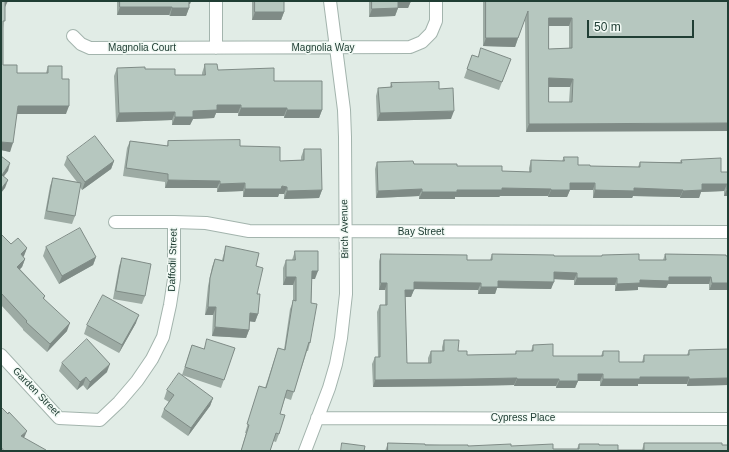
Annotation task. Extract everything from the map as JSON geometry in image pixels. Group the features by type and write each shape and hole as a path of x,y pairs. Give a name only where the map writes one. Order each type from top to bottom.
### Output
{"street":[{"path":"216,1 216,48"},
{"name":"Birch Avenue","path":"305,451 329,388 336,364 341,338 346,294 344,110 330,1"},
{"name":"Magnolia Way","path":"216,48 410,48 422,42 432,33 436,21 436,1"},
{"name":"Magnolia Court","path":"73,36 81,44 90,48 216,48"},
{"name":"Bay Street","path":"115,222 206,223 249,232 728,232"},
{"name":"Daffodil Street","path":"100,420 119,402 137,381 152,359 162,337 170,305 174,279 174,222"},
{"name":"Garden Street","path":"1,355 59,418 100,420"},
{"name":"Cypress Place","path":"318,418 728,419"}],"building":[{"path":"1,1 5,1 5,21 3,21 3,65 17,65 17,73 48,73 48,66 62,66 62,79 69,79 69,106 18,106 13,143 1,142"},
{"path":"120,1 189,1 189,8 120,7"},
{"path":"255,1 284,1 284,12 255,12"},
{"path":"372,1 398,1 398,8 372,9"},
{"path":"486,1 728,1 728,123 529,124 528,11 518,38 486,38","holes":["549,18 572,18 572,48 549,49","549,78 573,79 572,102 549,102"]},
{"path":"481,48 511,59 502,82 467,69 472,55 478,57"},
{"path":"205,64 217,64 218,70 274,68 274,81 322,81 322,110 241,108 241,105 217,105 217,110 193,111 193,117 175,117 175,112 119,113 117,68 145,67 145,69 175,69 175,75 205,75"},
{"path":"439,82 439,89 453,88 454,111 380,113 378,88 392,87 391,83"},
{"path":"95,136 114,161 85,182 67,157"},
{"path":"240,140 240,146 280,147 280,161 304,160 304,149 321,149 322,190 287,191 287,187 282,186 281,189 245,189 245,183 220,184 220,181 168,180 168,174 126,168 130,141 168,146 168,141"},
{"path":"1,156 10,163 2,175 8,180 1,189"},
{"path":"564,157 578,157 578,165 640,167 640,162 682,163 681,160 721,158 721,172 728,172 728,189 727,184 702,184 702,190 683,191 634,188 634,191 595,190 595,183 570,183 570,190 502,188 502,190 457,190 457,192 422,192 422,189 378,191 377,162 413,161 414,164 502,166 502,171 531,172 531,160 564,161"},
{"path":"53,178 81,183 75,216 47,211"},
{"path":"80,228 96,257 62,276 46,247"},
{"path":"1,234 11,244 18,238 27,248 21,254 25,259 17,267 45,296 43,298 70,323 50,344 26,322 27,321 1,293"},
{"path":"226,246 259,253 256,266 263,268 257,294 260,294 258,314 250,313 249,330 215,327 216,307 208,307 210,278 215,259 223,261"},
{"path":"295,251 318,251 318,271 312,271 311,303 317,304 310,343 309,342 294,392 287,390 280,414 285,415 279,434 276,433 270,451 241,451 249,425 247,424 259,386 266,388 278,348 285,350 293,300 296,301 296,277 286,277 286,260 295,260"},
{"path":"381,254 467,255 467,260 492,260 492,254 602,256 639,254 639,260 666,260 665,254 726,255 728,256 728,283 712,283 711,277 669,277 669,281 640,280 640,283 617,284 617,278 577,278 577,273 554,272 554,282 498,281 498,287 481,287 481,283 414,282 414,290 405,290 407,363 431,363 431,351 444,351 444,340 459,340 458,351 467,351 467,355 516,354 516,351 533,351 533,345 553,344 553,356 603,356 603,351 619,351 619,362 644,362 644,355 689,355 689,350 728,349 728,378 689,379 689,377 640,377 640,379 603,379 603,374 578,374 578,381 517,378 375,380 375,357 380,357 380,305 387,305 387,283 381,283"},
{"path":"122,258 151,264 145,296 116,291"},
{"path":"103,295 139,315 122,345 87,325"},
{"path":"87,339 110,364 90,382 86,377 80,382 62,363"},
{"path":"207,339 235,348 224,380 185,367 192,345 204,349"},
{"path":"179,373 213,398 191,428 164,409 174,395 167,390"},
{"path":"1,407 8,414 9,412 27,431 21,436 46,450 4,451 1,447"},
{"path":"342,443 365,446 364,451 341,451"},
{"path":"388,443 468,446 553,444 553,449 579,449 579,444 599,444 618,445 618,450 644,450 644,443 722,443 722,445 728,445 728,451 388,451"}]}
